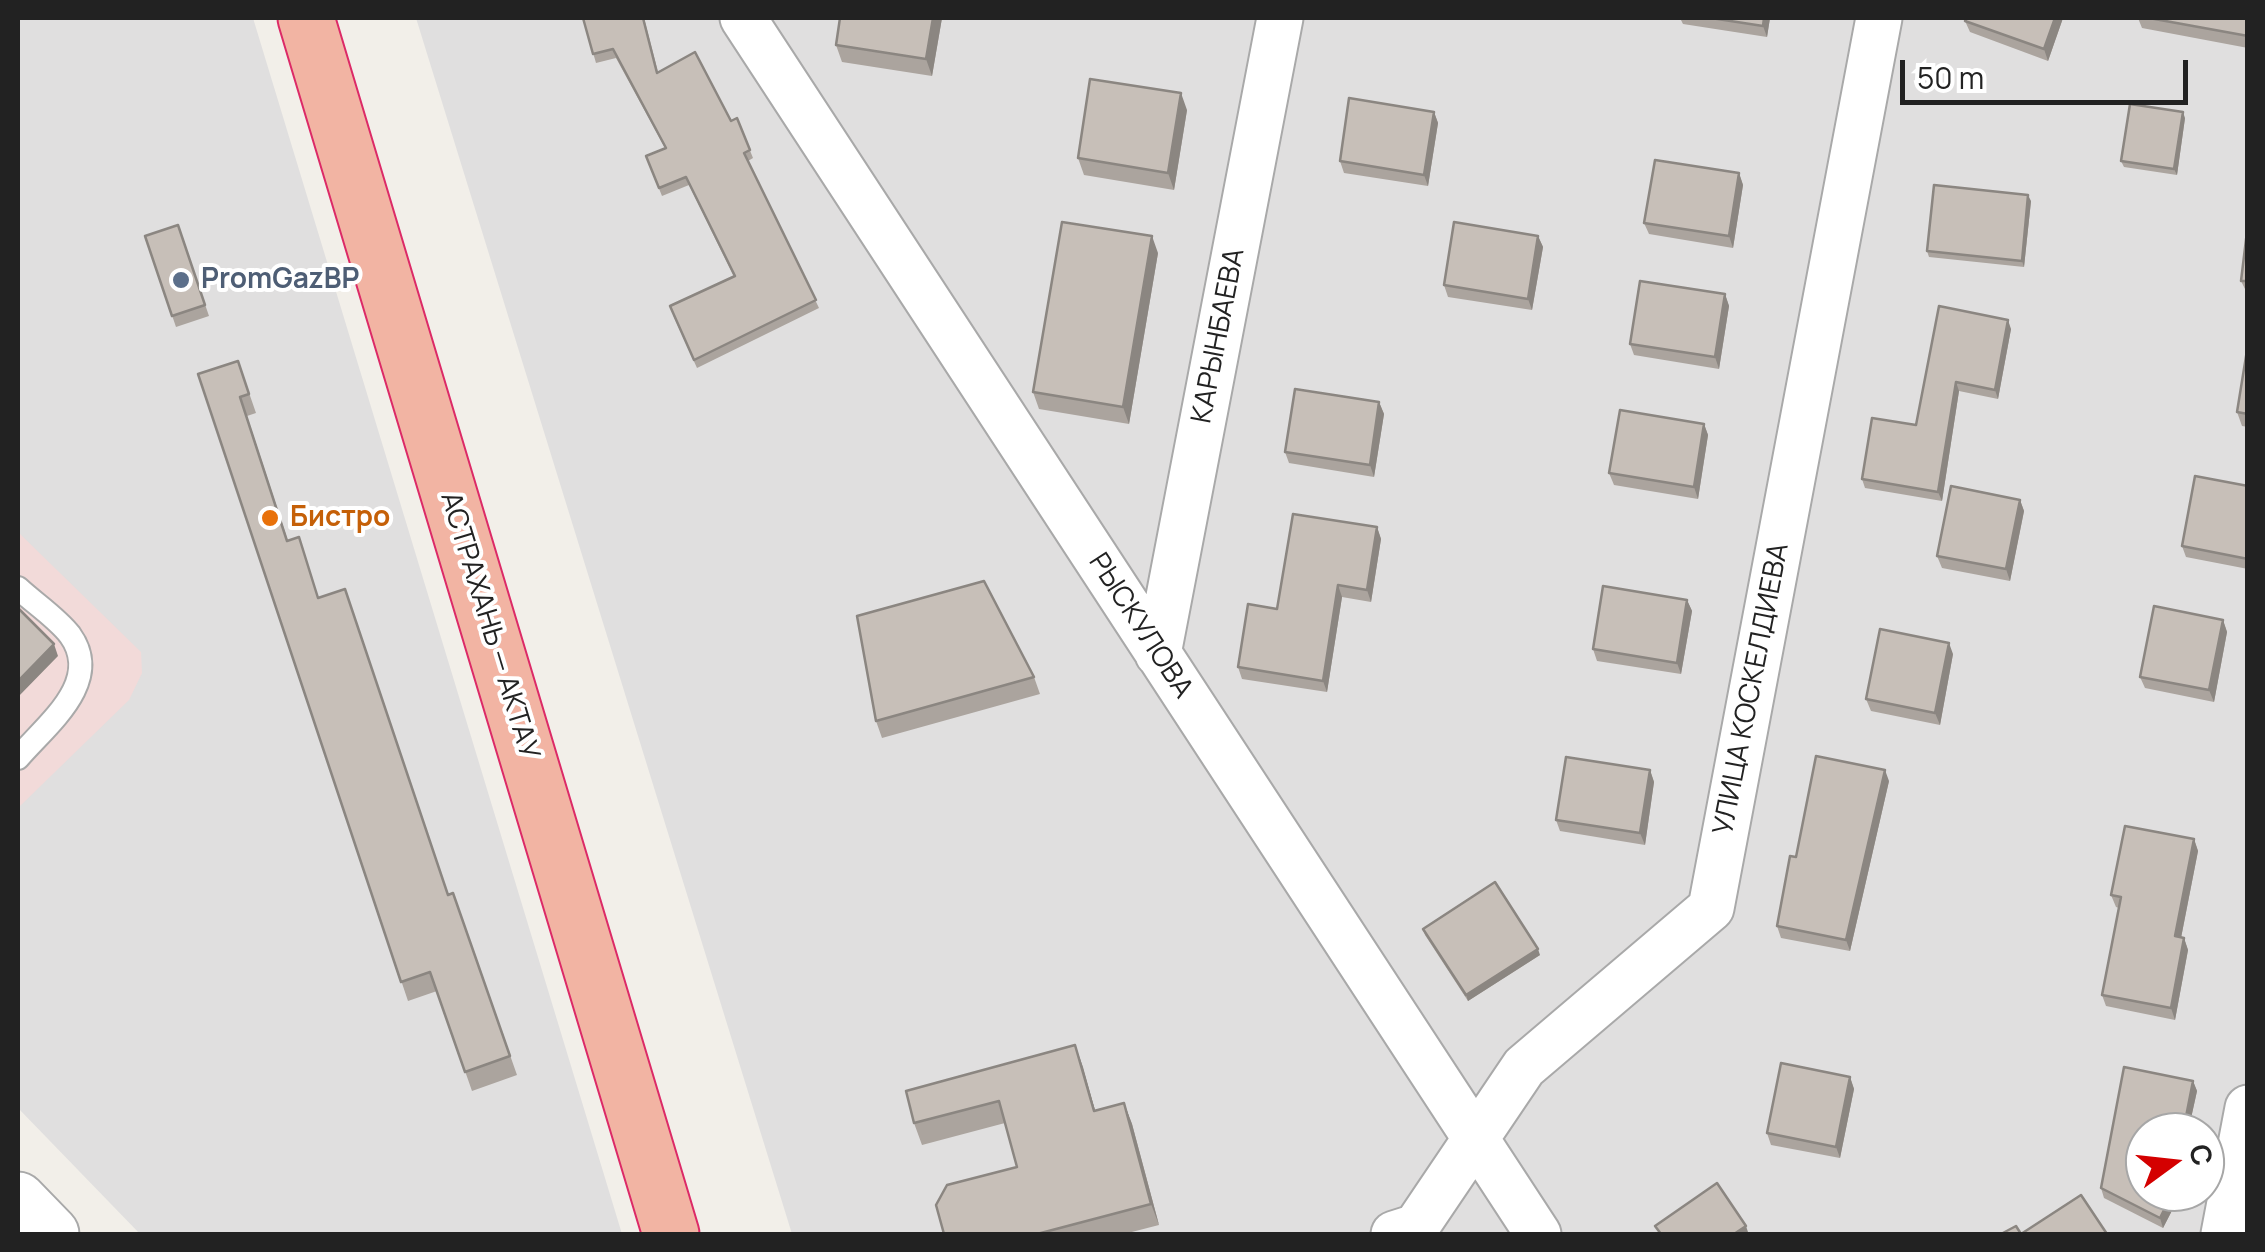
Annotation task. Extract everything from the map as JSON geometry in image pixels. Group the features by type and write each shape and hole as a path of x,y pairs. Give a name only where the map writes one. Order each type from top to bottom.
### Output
{"highway":[{"name":"АСТРАХАНЬ — АКТАУ","path":"306,18 671,1234"}],"street":[{"name":"РЫСКУЛОВА","path":"744,18 1538,1234"},
{"name":"КАРЫНБАЕВА","path":"1158,654 1280,18"},
{"name":"УЛИЦА КОСКЕЛДИЕВА","path":"1394,1234 1416,1227 1524,1067 1710,908 1879,18"},
{"path":"2224,1234 2248,1108"},
{"path":"18,1200 51,1234"}],"lane":[{"path":"18,588 70,636 81,661 80,684 18,758"}],"shaded area":[{"path":"18,18 253,18 622,1234 140,1234 18,1108"},
{"path":"416,18 2247,18 2247,1234 792,1234"},
{"path":"18,532 141,652 142,673 129,700 18,808"}],"building":[{"path":"583,18 643,18 657,73 695,52 731,121 737,118 750,150 744,153 816,300 694,360 670,306 735,276 686,177 659,188 646,156 666,148 613,49 593,54"},
{"path":"840,18 933,18 926,59 836,45"},
{"path":"1711,18 1764,18 1763,26"},
{"path":"2055,18 2044,49 1965,21"},
{"path":"2149,18 2248,18 2248,36"},
{"path":"1090,79 1181,93 1168,173 1078,158"},
{"path":"1349,98 1434,112 1424,175 1340,161"},
{"path":"2130,104 2183,112 2174,169 2121,161"},
{"path":"1655,160 1739,173 1729,236 1644,223"},
{"path":"1934,185 2028,195 2022,261 1927,251"},
{"path":"1062,222 1152,236 1123,407 1033,392"},
{"path":"1454,222 1538,236 1528,299 1444,285"},
{"path":"2248,223 2248,281 2241,281"},
{"path":"178,225 205,305 172,316 145,236"},
{"path":"1640,281 1725,294 1715,357 1630,344"},
{"path":"1939,306 2008,320 1995,390 1956,382 1938,492 1862,479 1872,418 1916,425"},
{"path":"2248,344 2248,414 2237,412"},
{"path":"238,361 249,394 240,397 287,541 299,537 318,598 345,589 448,895 453,893 510,1056 465,1072 430,972 401,982 198,374"},
{"path":"1295,389 1379,402 1370,465 1285,452"},
{"path":"1620,410 1704,424 1694,487 1609,473"},
{"path":"2195,476 2248,486 2248,559 2182,546"},
{"path":"1951,486 2020,500 2006,569 1937,556"},
{"path":"1293,514 1377,527 1367,590 1338,585 1323,681 1238,667 1248,604 1277,609"},
{"path":"984,581 1034,677 876,721 857,616"},
{"path":"1603,586 1687,600 1677,663 1593,649"},
{"path":"2154,606 2223,620 2209,690 2140,677"},
{"path":"18,608 54,644 18,681"},
{"path":"1880,629 1949,643 1935,713 1866,699"},
{"path":"1816,756 1885,770 1846,940 1777,926 1790,856 1796,857"},
{"path":"1566,757 1650,770 1640,833 1556,820"},
{"path":"2125,826 2194,839 2175,936 2184,938 2171,1008 2102,995 2121,897 2111,895"},
{"path":"1495,882 1538,949 1466,995 1423,929"},
{"path":"1075,1045 1094,1111 1124,1103 1151,1204 1037,1234 944,1234 936,1205 947,1185 1017,1167 999,1101 914,1123 906,1091"},
{"path":"1781,1063 1850,1077 1836,1147 1767,1133"},
{"path":"2124,1067 2193,1081 2187,1112 2125,1112 2125,1200 2101,1188"},
{"path":"1717,1183 1746,1226 1734,1234 1661,1234 1655,1226"},
{"path":"2081,1195 2107,1234 2021,1234"},
{"path":"2016,1226 2021,1234 2001,1234"}],"place":[{"name":"PromGazBP","path":"181,280"},
{"name":"Бистро","path":"270,518"}]}
